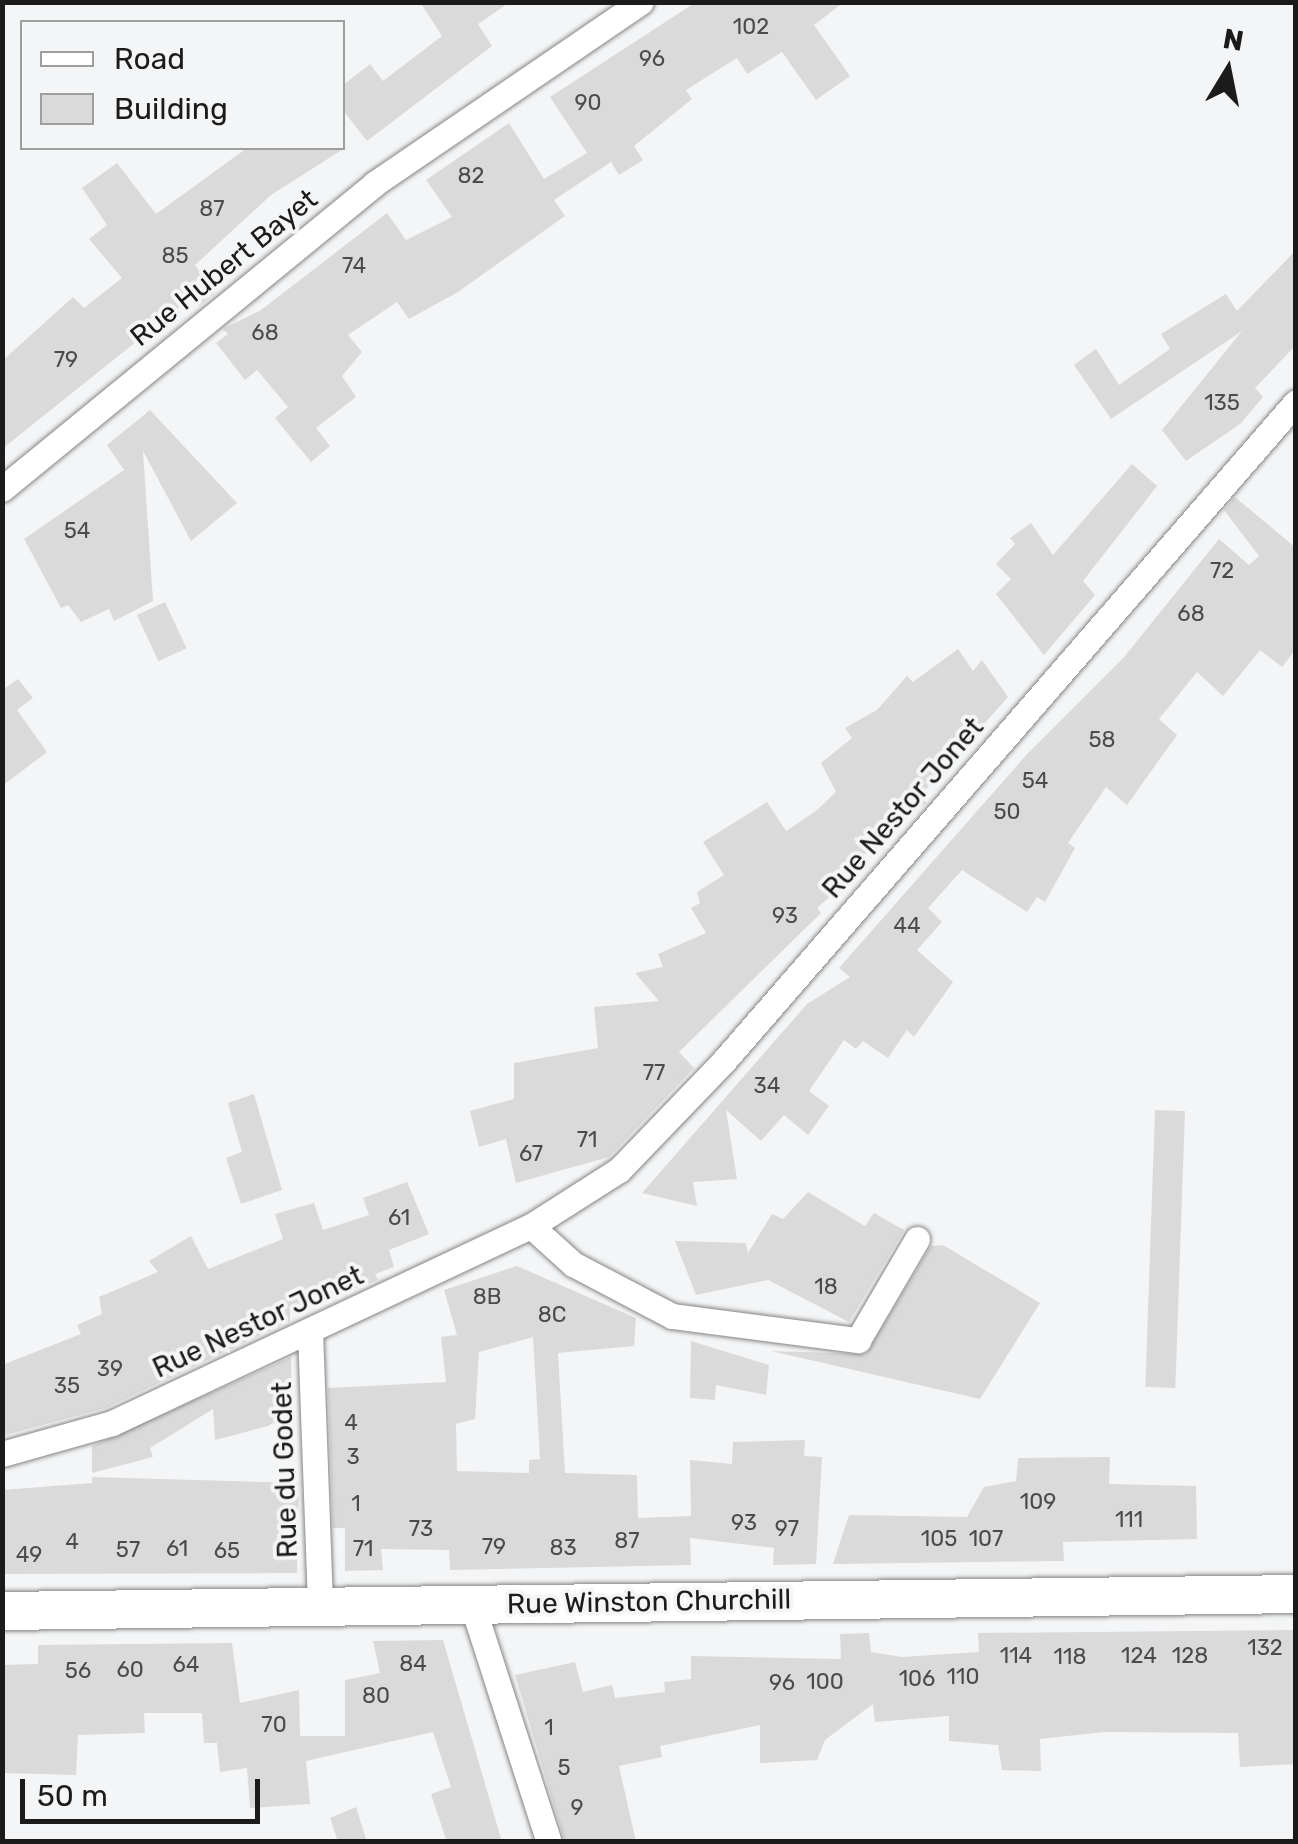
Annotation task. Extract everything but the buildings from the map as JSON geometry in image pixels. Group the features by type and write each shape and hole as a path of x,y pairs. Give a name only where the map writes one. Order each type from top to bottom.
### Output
{"main road":[{"name":"Rue Winston Churchill","path":"2,1610 1296,1594"}],"street":[{"name":"Rue Hubert Bayet","path":"2,489 374,184 641,2"},
{"name":"Rue Nestor Jonet","path":"2,1454 112,1423 532,1226 619,1170 722,1063 1296,402"},
{"path":"532,1226 573,1264 672,1316 858,1340 917,1239"},
{"name":"Rue du Godet","path":"310,1331 320,1606"},
{"path":"472,1604 548,1842"}]}
